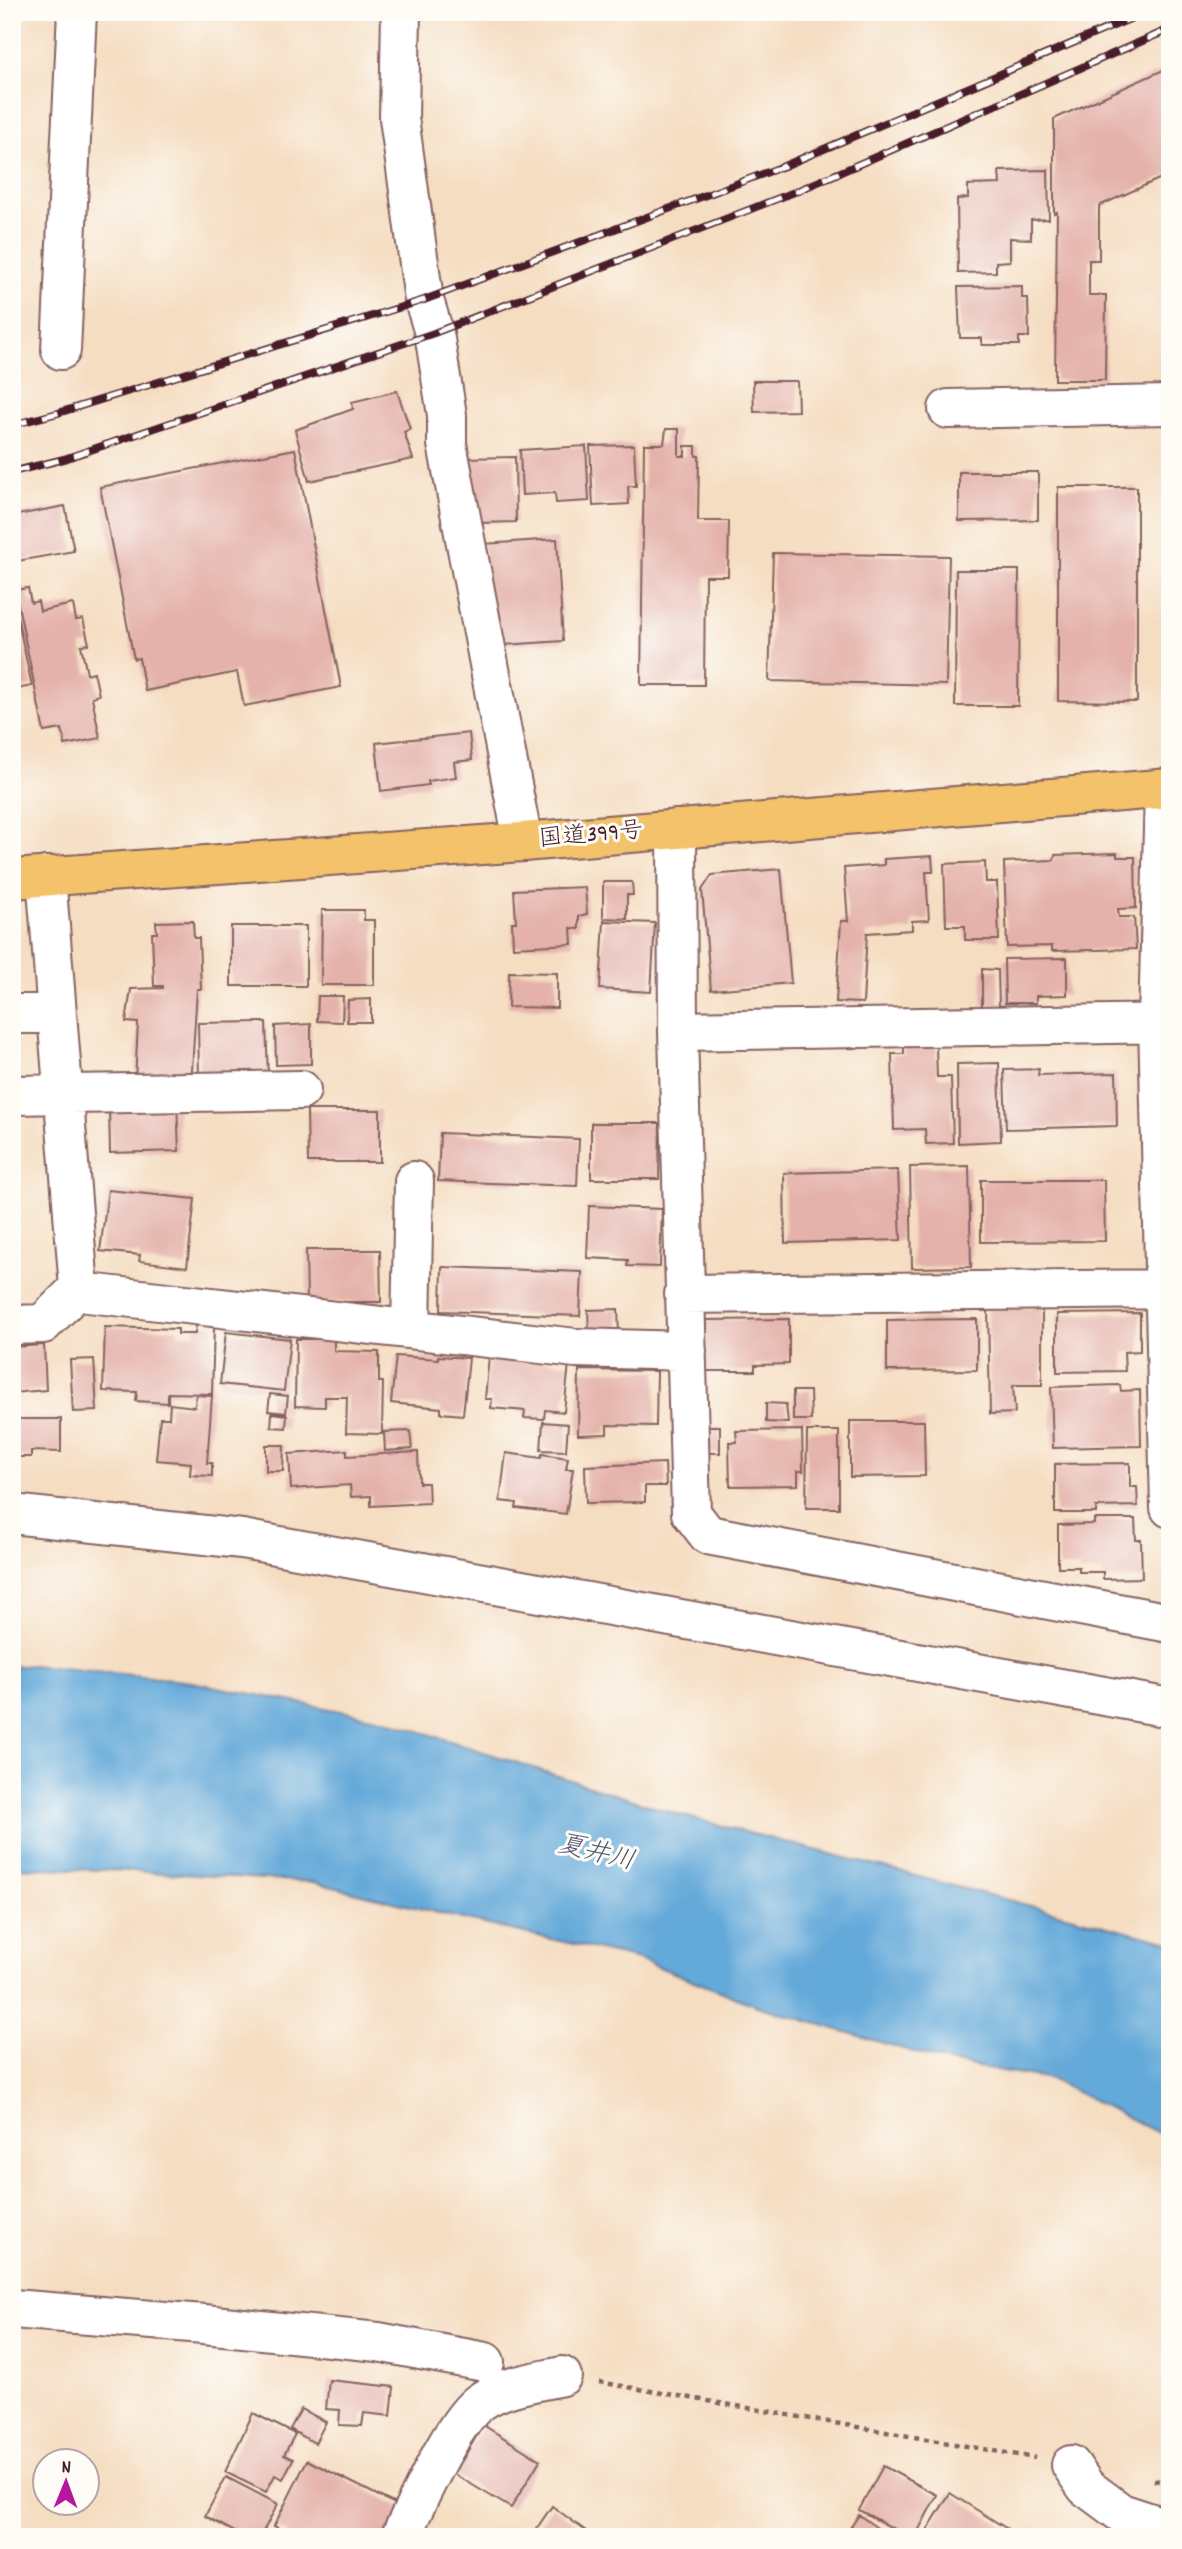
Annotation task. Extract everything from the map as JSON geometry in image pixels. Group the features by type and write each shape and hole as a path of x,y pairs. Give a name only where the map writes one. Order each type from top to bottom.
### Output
{"highway":[{"name":"国道399号","path":"29,877 523,842 1167,789"}],"street":[{"path":"61,351 77,12"},
{"path":"401,12 399,118 424,300 434,333 447,415 447,444 523,842"},
{"path":"948,409 1170,405"},
{"path":"1167,789 1164,1023 1170,1508"},
{"path":"677,829 678,1031 691,1513 708,1535 1170,1623"},
{"path":"12,1325 43,1324 79,1288 57,1014 29,877"},
{"path":"12,1014 57,1014"},
{"path":"678,1031 1164,1023"},
{"path":"12,1095 301,1090"},
{"path":"411,1329 414,1181"},
{"path":"79,1288 88,1293 576,1348 687,1351"},
{"path":"684,1294 1167,1289"},
{"path":"12,1514 242,1539 1170,1708"},
{"path":"12,2309 204,2324 378,2342 485,2362"},
{"path":"400,2537 460,2421 480,2402 504,2390 562,2376"},
{"path":"1071,2465 1086,2487 1121,2513 1170,2529"}],"path":[{"path":"562,2376 1071,2465"},
{"path":"1149,2478 1170,2483"}],"water":[{"name":"夏井川","path":"32,1665 181,1680 382,1719 676,1814 1170,1942 1170,2139 1051,2079 948,2062 757,2006 639,1959 313,1882 12,1867 12,1667"}],"building":[{"path":"1170,67 1170,174 1099,206 1099,260 1089,260 1089,295 1106,295 1105,380 1055,380 1057,212 1054,213 1054,119"},
{"path":"1048,170 1049,219 1031,220 1031,239 1010,238 1010,261 996,262 996,272 958,273 957,199 968,198 968,185 1000,184 999,171"},
{"path":"1022,286 1022,298 1028,298 1029,337 1019,337 1019,345 982,345 982,338 960,338 958,287"},
{"path":"753,381 797,381 798,411 754,412"},
{"path":"397,391 410,429 404,432 413,459 309,481 295,430 353,409 352,402"},
{"path":"666,429 679,429 679,456 685,456 685,446 696,446 696,456 699,456 698,521 729,521 728,576 705,576 704,685 641,685 644,444 664,444"},
{"path":"634,445 636,486 628,486 629,504 593,506 590,446"},
{"path":"586,446 589,501 556,503 555,493 522,495 520,450"},
{"path":"295,449 341,687 244,706 237,672 145,691 139,658 134,659 100,487"},
{"path":"515,457 516,522 478,523 463,458"},
{"path":"959,472 1038,472 1038,520 959,521"},
{"path":"1058,487 1137,487 1137,702 1058,701"},
{"path":"1167,492 1170,492 1170,516 1167,516"},
{"path":"65,506 74,551 12,562 12,516"},
{"path":"1164,528 1170,528 1170,570 1164,570"},
{"path":"557,539 563,641 489,646 483,544"},
{"path":"773,553 949,556 946,685 769,681"},
{"path":"956,570 1019,570 1018,706 955,706"},
{"path":"28,588 31,603 38,601 40,611 73,604 76,620 83,619 89,644 81,645 87,674 94,672 99,695 92,697 100,738 65,745 62,729 44,732 15,590"},
{"path":"12,593 32,686 12,690"},
{"path":"469,733 472,760 454,762 456,777 428,781 429,785 381,791 376,743"},
{"path":"1117,853 1117,857 1135,857 1136,908 1118,909 1119,917 1134,917 1136,949 1052,951 1052,946 1007,947 1004,862 1054,860 1055,855"},
{"path":"932,856 933,872 926,872 929,920 912,921 912,930 867,933 863,1003 836,1002 841,921 848,921 844,868 884,865 884,859"},
{"path":"985,862 986,882 997,882 999,940 965,940 965,926 946,926 944,864"},
{"path":"781,869 791,983 711,990 702,890 712,875"},
{"path":"603,882 632,882 633,895 627,895 627,919 603,918"},
{"path":"585,887 587,914 579,916 579,929 571,928 572,944 513,947 512,922 516,922 514,890"},
{"path":"322,910 364,910 364,920 374,920 374,985 321,985"},
{"path":"193,921 194,938 199,938 201,989 197,989 191,1086 135,1082 138,1023 126,1022 131,989 163,988 154,986 152,933 157,933 156,922"},
{"path":"604,921 655,923 651,992 600,989"},
{"path":"231,926 306,926 306,986 231,986"},
{"path":"1067,958 1067,995 1036,996 1036,1003 1005,1003 1004,959"},
{"path":"982,969 998,970 999,1006 982,1006"},
{"path":"509,972 557,973 557,1008 508,1007"},
{"path":"318,996 343,996 342,1022 317,1021"},
{"path":"371,999 371,1022 347,1022 348,1000"},
{"path":"266,1022 268,1077 199,1078 198,1023"},
{"path":"311,1024 311,1064 276,1065 275,1026"},
{"path":"904,1046 936,1046 937,1077 951,1077 953,1143 926,1144 925,1129 894,1130 892,1054 904,1054"},
{"path":"999,1063 1001,1141 958,1143 957,1064"},
{"path":"1039,1069 1038,1075 1116,1073 1117,1126 1006,1129 1004,1070"},
{"path":"177,1102 179,1151 110,1153 109,1105"},
{"path":"307,1110 380,1110 380,1162 308,1162"},
{"path":"591,1123 660,1123 659,1179 591,1179"},
{"path":"440,1133 579,1139 577,1186 438,1181"},
{"path":"969,1166 971,1267 912,1268 910,1167"},
{"path":"898,1170 901,1240 785,1243 784,1173"},
{"path":"981,1180 1104,1180 1105,1241 981,1242"},
{"path":"108,1190 195,1199 187,1267 139,1261 140,1255 100,1251"},
{"path":"589,1206 662,1209 660,1267 627,1266 628,1260 587,1258"},
{"path":"306,1250 380,1250 381,1302 307,1302"},
{"path":"442,1267 582,1272 580,1316 441,1311"},
{"path":"1042,1308 1042,1385 1013,1385 1015,1413 990,1414 988,1309"},
{"path":"618,1309 619,1334 589,1335 588,1310"},
{"path":"1140,1313 1140,1351 1124,1352 1125,1371 1057,1372 1057,1314"},
{"path":"789,1319 789,1364 755,1365 755,1371 706,1371 706,1320"},
{"path":"977,1319 977,1370 887,1371 887,1320"},
{"path":"196,1325 214,1326 212,1394 168,1393 168,1403 136,1401 137,1392 103,1391 105,1327 178,1329 178,1334 195,1334"},
{"path":"226,1332 290,1339 284,1391 220,1384"},
{"path":"296,1339 334,1339 334,1351 379,1352 379,1382 383,1382 382,1434 346,1433 347,1397 325,1397 325,1407 295,1406"},
{"path":"44,1345 46,1390 12,1393 12,1347"},
{"path":"396,1356 469,1358 463,1415 441,1413 441,1408 391,1403"},
{"path":"489,1356 569,1363 564,1412 545,1410 544,1419 524,1418 525,1411 491,1408 492,1399 485,1399"},
{"path":"94,1359 97,1411 73,1412 70,1360"},
{"path":"579,1370 657,1371 656,1426 607,1425 607,1434 578,1435"},
{"path":"1120,1385 1121,1391 1140,1390 1141,1446 1053,1448 1051,1387"},
{"path":"793,1391 810,1391 811,1420 793,1420"},
{"path":"270,1394 288,1396 286,1413 268,1411"},
{"path":"196,1395 212,1396 207,1463 212,1463 212,1476 190,1475 191,1463 156,1460 160,1418 169,1418 170,1404 195,1407"},
{"path":"766,1403 786,1404 788,1423 766,1422"},
{"path":"272,1413 287,1415 286,1428 271,1427"},
{"path":"12,1419 61,1419 61,1452 31,1451 31,1457 12,1457"},
{"path":"850,1421 924,1421 925,1476 850,1477"},
{"path":"543,1422 568,1424 566,1451 541,1450"},
{"path":"701,1426 720,1426 720,1453 701,1453"},
{"path":"802,1430 803,1471 798,1471 798,1485 730,1486 729,1442 737,1442 736,1431"},
{"path":"410,1431 412,1449 385,1451 384,1432"},
{"path":"807,1431 839,1431 839,1508 806,1508"},
{"path":"266,1445 284,1445 283,1471 266,1471"},
{"path":"347,1450 347,1456 418,1452 419,1483 428,1483 429,1503 371,1506 371,1496 351,1497 350,1485 291,1489 289,1454"},
{"path":"506,1453 541,1458 542,1454 568,1458 566,1469 573,1469 566,1514 516,1508 517,1503 500,1501"},
{"path":"665,1463 666,1486 645,1486 645,1502 586,1503 585,1466"},
{"path":"1130,1463 1130,1487 1137,1487 1138,1506 1096,1507 1096,1513 1055,1513 1055,1464"},
{"path":"1094,1519 1135,1519 1136,1540 1141,1540 1142,1578 1103,1579 1103,1572 1079,1572 1079,1567 1058,1567 1058,1525 1094,1524"},
{"path":"329,2380 394,2387 391,2416 364,2413 362,2426 339,2425 340,2410 326,2409"},
{"path":"301,2409 326,2422 315,2443 290,2429"},
{"path":"253,2413 295,2434 284,2455 293,2459 283,2479 275,2475 266,2492 225,2472"},
{"path":"483,2425 540,2460 511,2508 454,2474"},
{"path":"307,2460 401,2507 386,2537 286,2537 288,2533 274,2526"},
{"path":"883,2466 937,2495 915,2537 909,2537 859,2510"},
{"path":"226,2477 278,2504 260,2537 244,2537 205,2516"},
{"path":"950,2493 1020,2537 923,2537"},
{"path":"552,2506 594,2537 549,2537 537,2528"},
{"path":"859,2515 890,2537 844,2537"}],"railway":[{"path":"12,425 424,300 784,166 1146,12"},
{"path":"12,472 64,459 434,333 797,191 1170,29"}]}
